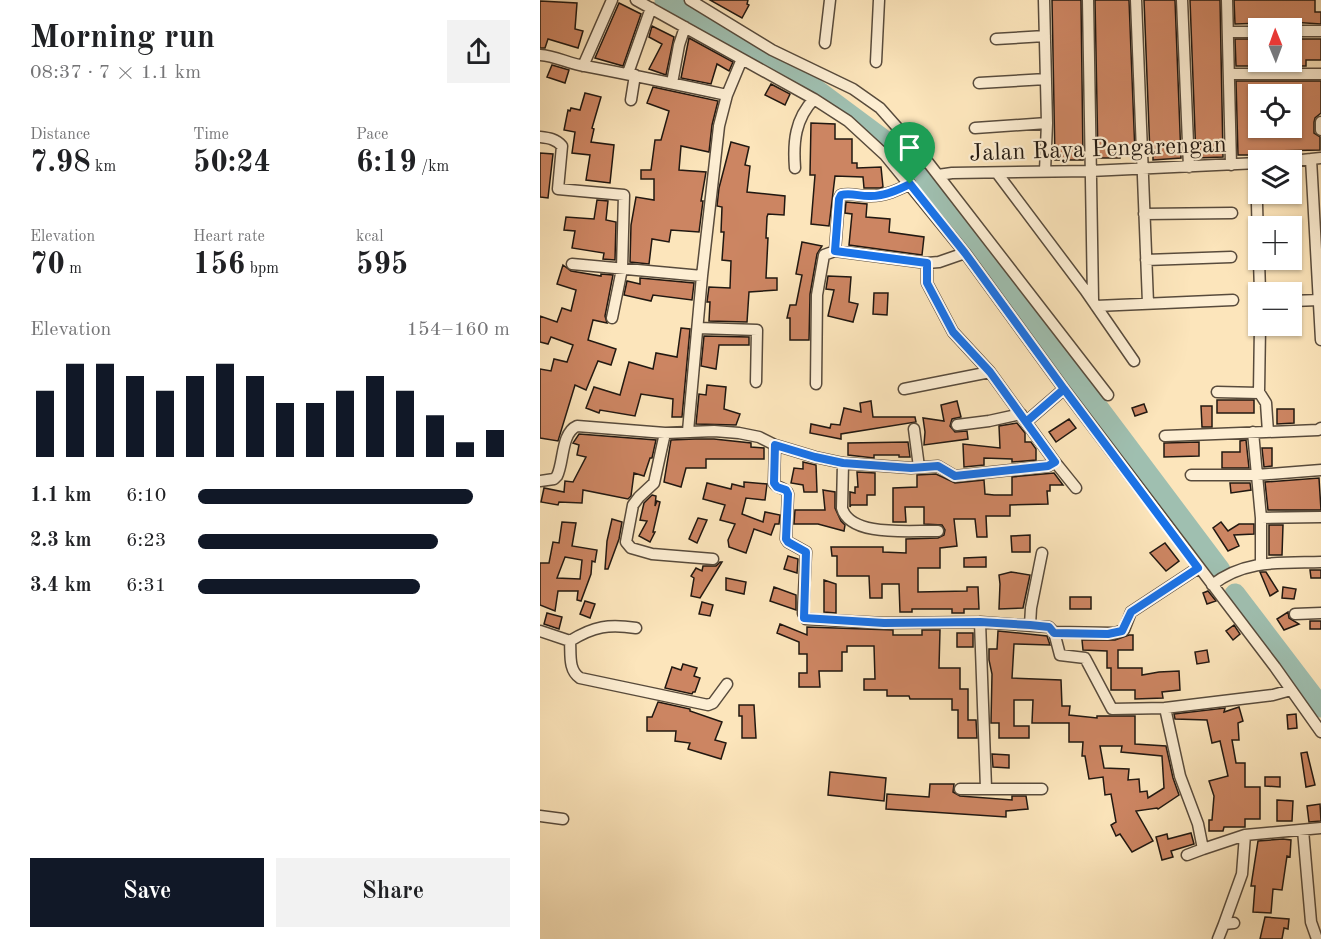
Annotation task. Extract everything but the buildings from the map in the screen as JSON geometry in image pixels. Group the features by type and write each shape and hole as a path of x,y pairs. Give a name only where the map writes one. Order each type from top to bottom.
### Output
{"street":[{"path":"583,66 612,0"},
{"path":"690,0 772,50 853,89 896,125 913,166 910,184 965,253 1198,568 1215,582 1321,730"},
{"path":"825,43 830,0"},
{"path":"876,62 879,0"},
{"path":"1044,0 1047,123 1045,171"},
{"path":"1088,0 1094,303"},
{"path":"1136,0 1148,303"},
{"path":"1182,0 1189,167"},
{"path":"1227,0 1232,165"},
{"path":"631,100 632,74 644,3 814,99 848,122 885,155 938,176 1108,395"},
{"path":"672,83 685,27"},
{"path":"1302,31 1321,31"},
{"path":"1228,32 1248,32"},
{"path":"996,39 1045,36"},
{"path":"540,55 727,95"},
{"path":"688,432 719,126 727,95 745,60"},
{"path":"1230,75 1321,74"},
{"path":"980,83 1046,79"},
{"path":"795,168 797,128 804,111 814,99"},
{"path":"1321,122 1321,130"},
{"path":"975,128 1047,123"},
{"path":"540,137 558,141 562,146 558,189 624,195 622,269 612,318"},
{"path":"1316,159 1321,340"},
{"name":"Jalan Raya Pengarengan","path":"938,176 952,173 997,174 1248,164"},
{"path":"997,174 1094,303 1134,361"},
{"path":"835,251 841,195 850,193 880,195 910,184"},
{"path":"1144,214 1232,213"},
{"path":"816,384 817,295 824,255 835,251 927,263 939,262 965,253"},
{"path":"1146,260 1231,257"},
{"path":"927,263 927,283 953,332 990,372 1076,488"},
{"path":"572,264 702,276"},
{"path":"1094,303 1233,300"},
{"path":"1302,301 1319,300"},
{"path":"698,328 757,330 756,381"},
{"path":"1259,393 1260,336"},
{"path":"904,388 990,372"},
{"path":"957,425 1024,418 1064,389"},
{"path":"1217,392 1259,393 1264,397 1266,403 1268,432"},
{"path":"540,481 554,479 556,476 568,434 574,426 665,433 739,433 759,437 775,445 815,457 843,463 938,466 955,476 1048,466 1055,462"},
{"path":"1165,436 1318,430 1321,428"},
{"path":"914,429 919,467"},
{"path":"1253,432 1261,518 1261,563"},
{"path":"665,433 654,483 633,505 626,542 631,548 652,554 713,559"},
{"path":"775,445 774,483 777,487 786,490 788,494 786,539 806,552 804,618 884,623 980,622 1049,627 1054,633 1060,655 1085,658 1112,709 1165,708 1273,695 1291,690"},
{"path":"843,463 843,508 844,513 853,523 871,529 938,531"},
{"path":"1191,476 1257,475 1321,470"},
{"path":"1261,518 1321,517"},
{"path":"1030,625 1031,608 1042,553"},
{"path":"1215,582 1231,573 1261,563 1321,562"},
{"path":"1054,633 1108,634 1122,631 1131,612 1198,568"},
{"path":"1295,614 1321,613"},
{"path":"980,622 986,788"},
{"path":"540,631 570,641 597,627 613,625 636,628"},
{"path":"570,641 571,667 573,672 582,678 708,705 713,703 727,684"},
{"path":"1165,708 1180,776 1203,849"},
{"path":"960,789 1042,789"},
{"path":"540,816 563,819"},
{"path":"1187,855 1245,836 1321,828"},
{"path":"1303,830 1311,922 1317,939"},
{"path":"1218,939 1229,923 1242,874 1245,836"}],"waterway":[{"path":"665,0 807,83 893,147 906,160"},
{"path":"923,179 1220,570"},
{"path":"1235,594 1321,707"}],"route":[{"path":"910,184 880,195 850,193 841,195 835,251 927,263 927,283 953,332 990,372 1026,422 1050,404 1064,389 1198,568 1131,612 1122,631 1108,634 1054,633 1049,627 980,622 884,623 806,620 804,618 806,552 786,539 788,492 774,483 775,445 843,463 911,468 938,466 955,476 1048,466 1055,462 1026,422 1050,404 1064,389 965,253 910,184"}]}
